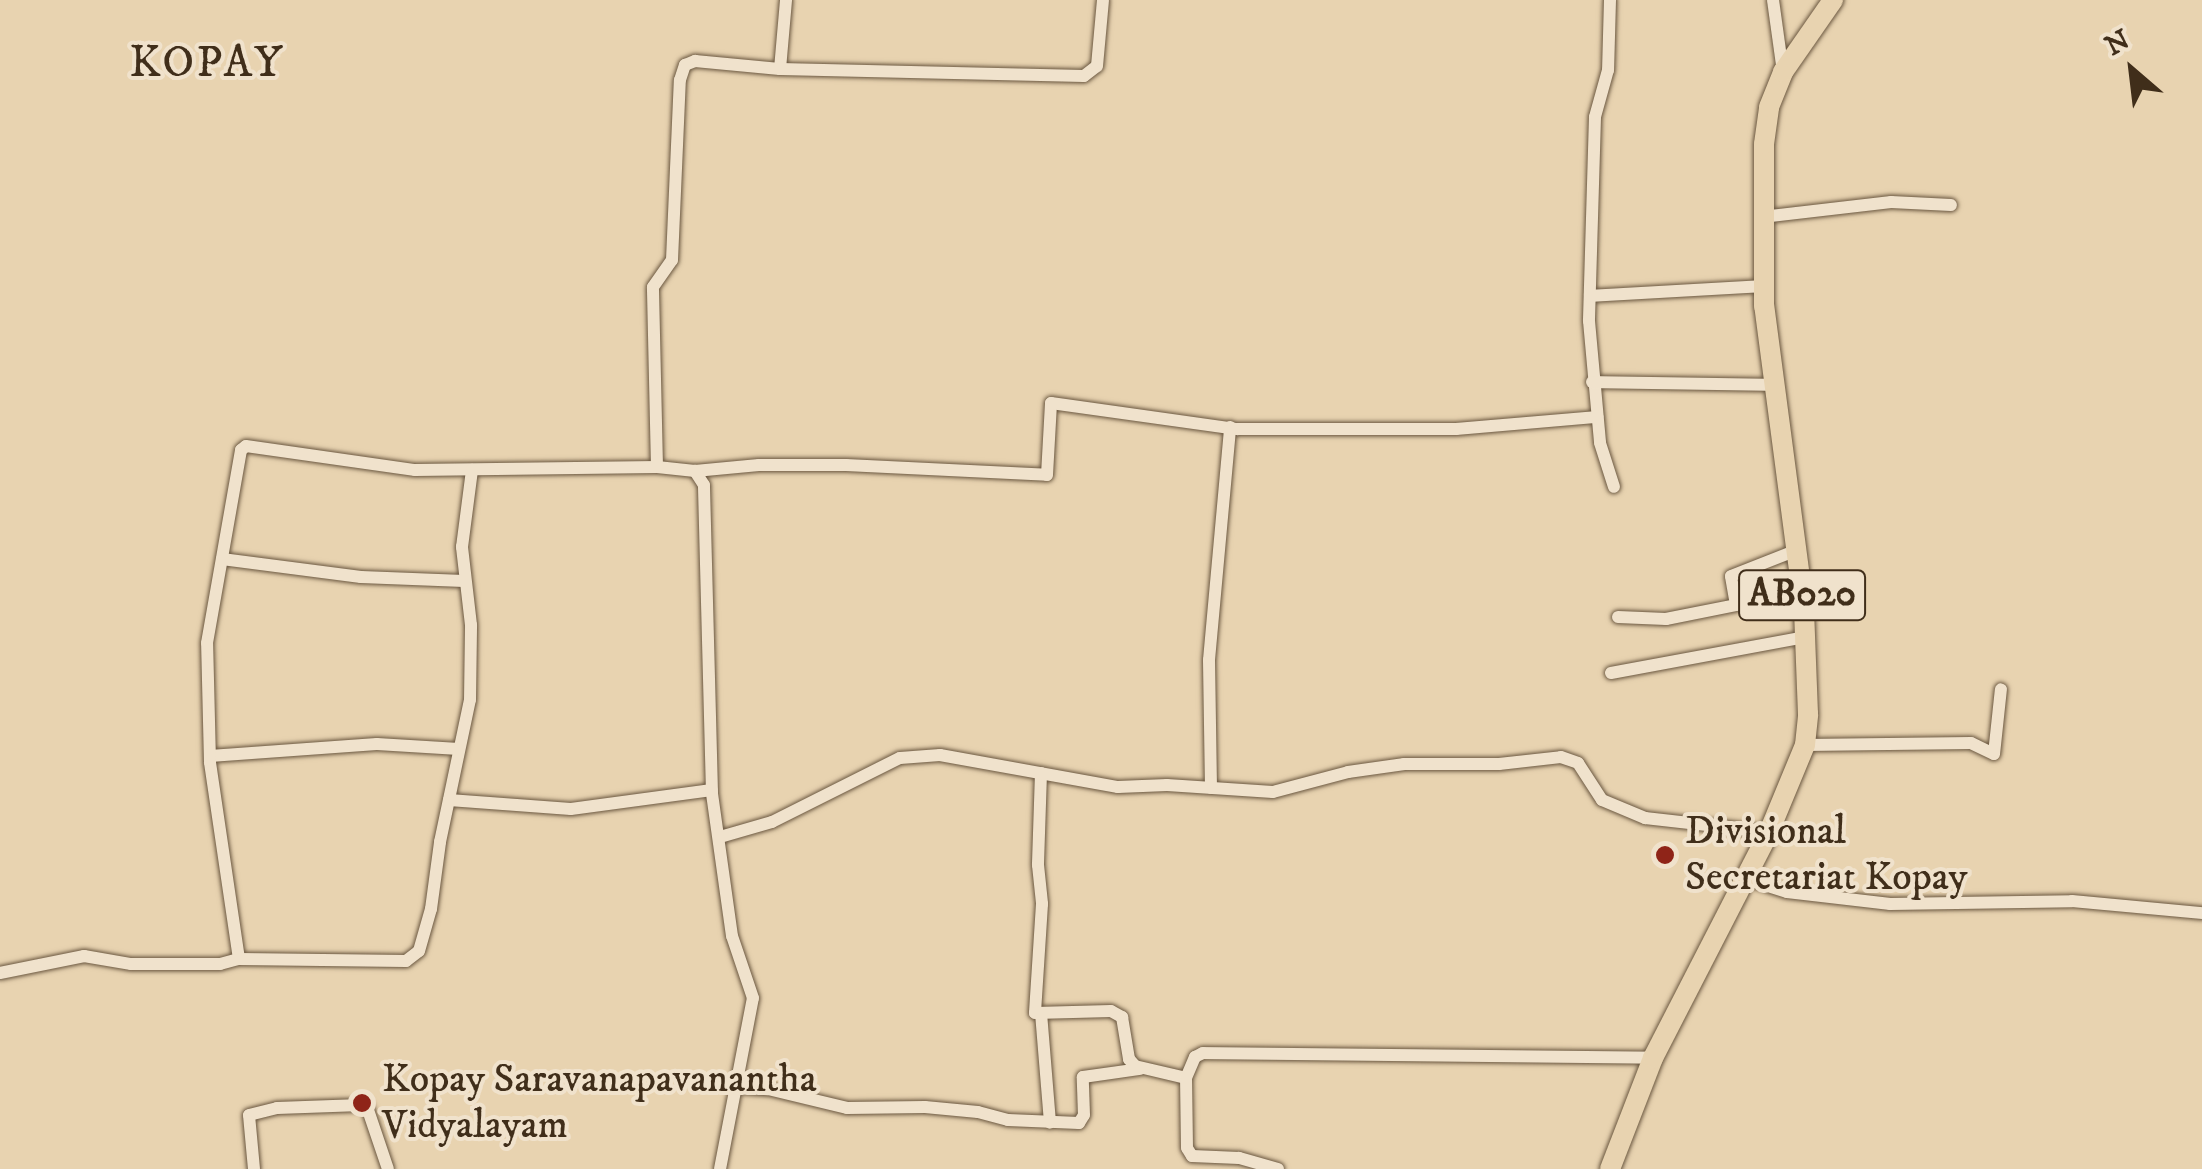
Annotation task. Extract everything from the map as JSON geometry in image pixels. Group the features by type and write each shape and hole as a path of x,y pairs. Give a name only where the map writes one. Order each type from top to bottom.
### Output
{"main road":[{"name":"AB020","path":"1610,1169 1653,1058 1746,880 1805,745 1805,637 1763,286 1764,144 1769,107 1782,72 1833,0"}],"street":[{"path":"780,69 786,0"},
{"path":"657,468 653,287 672,260 680,80 686,65 695,60 780,69 1084,76 1098,66 1103,0"},
{"path":"1610,0 1608,70 1595,117 1590,296 1592,382 1614,487"},
{"path":"1773,0 1782,72"},
{"path":"1762,217 1891,202 1950,204"},
{"path":"1590,296 1763,286"},
{"path":"1592,382 1776,385"},
{"path":"239,959 210,756 207,644 241,450 246,446 414,470 695,471 758,464 1048,475 1050,403 1230,428 1456,430 1597,417"},
{"path":"1211,788 1208,660 1230,428"},
{"path":"0,973 84,956 132,964 220,964 239,959 406,961 420,951 432,909 470,700 471,624 462,547 472,470"},
{"path":"695,471 704,485 712,790 732,936 753,998 720,1169"},
{"path":"1618,618 1666,619 1736,605 1731,576 1797,550"},
{"path":"222,559 361,577 464,581"},
{"path":"1610,673 1805,637"},
{"path":"1805,745 1971,743 1994,754 2001,690"},
{"path":"210,756 377,744 459,749"},
{"path":"720,837 772,822 900,758 940,755 1118,787 1273,792 1348,772 1385,767 1561,757 1578,763 1602,800 1645,818 1769,832"},
{"path":"1042,773 1038,865 1042,904 1035,1014 1110,1011 1122,1017 1129,1059 1140,1069"},
{"path":"449,800 571,809 712,790"},
{"path":"1746,880 1787,892 1890,904 2072,901 2202,913"},
{"path":"1041,1013 1050,1123"},
{"path":"1278,1169 1239,1158 1192,1156 1187,1148 1186,1078 1195,1057 1203,1053 1653,1058"},
{"path":"736,1086 768,1088 847,1108 966,1110 992,1118 1079,1123 1084,1115 1083,1077 1140,1069 1186,1078"},
{"path":"254,1169 248,1115 277,1108 361,1105 367,1106 388,1169"}],"place":[{"name":"Divisional Secretariat Kopay","path":"1665,855"},
{"name":"Kopay Saravanapavanantha Vidyalayam","path":"362,1103"}],"district":[{"name":"KOPAY","path":"207,64"}]}
